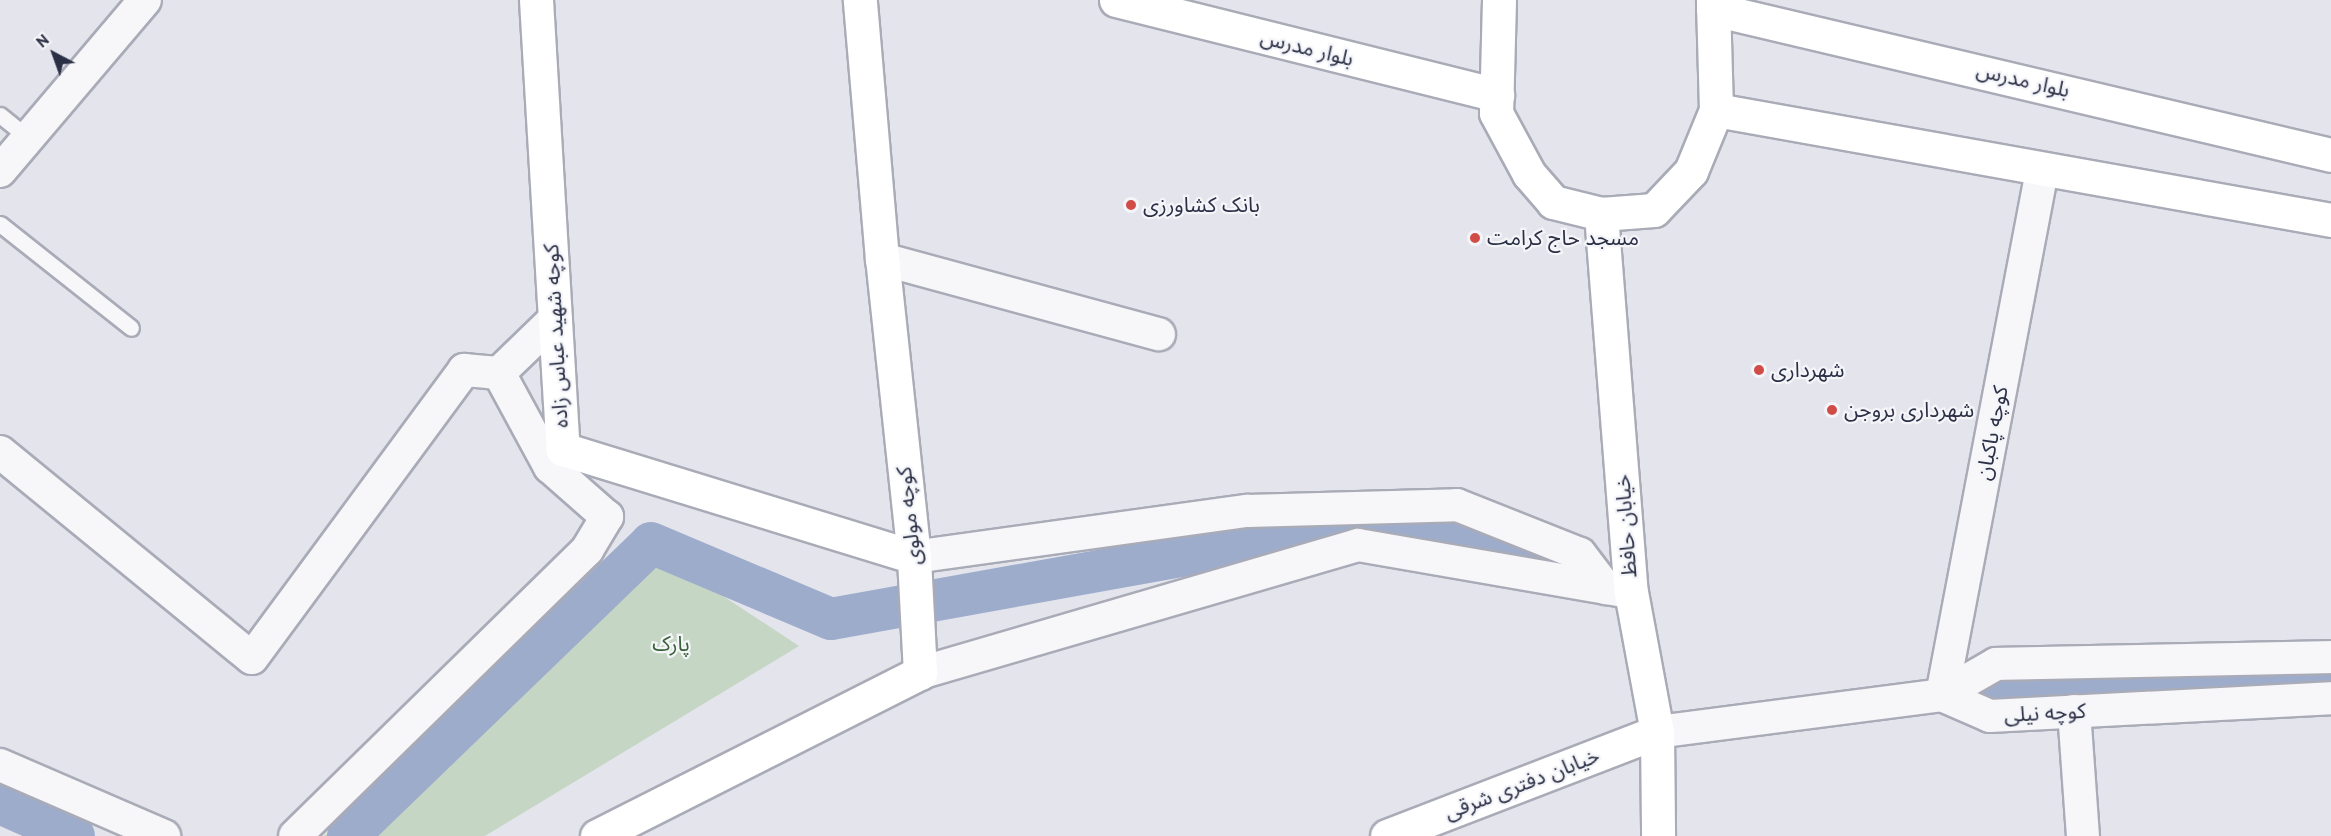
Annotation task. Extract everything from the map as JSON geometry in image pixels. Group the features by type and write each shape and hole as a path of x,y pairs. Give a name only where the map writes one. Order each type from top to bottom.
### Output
{"street":[{"path":"0,171 145,0"},
{"name":"کوچه شهید عباس زاده","path":"536,0 563,449 914,557"},
{"name":"کوچه مولوی","path":"860,0 882,259 914,557 920,672"},
{"name":"بلوار مدرس","path":"1116,0 1497,95"},
{"path":"1499,0 1496,113 1529,174 1553,202 1601,214 1654,210 1691,171 1716,110 1713,4"},
{"name":"بلوار مدرس","path":"1713,4 2331,155"},
{"path":"1716,110 2042,171 2331,220"},
{"name":"کوچه پاکبان","path":"1942,695 2042,171"},
{"name":"خیابان حافظ","path":"1601,214 1618,590 1657,732 1658,836"},
{"path":"882,259 1159,334"},
{"path":"0,452 252,658 464,370 499,372 555,318"},
{"path":"296,836 587,550 607,517 550,467 499,372"},
{"path":"914,557 1247,511 1457,505 1580,554 1618,590"},
{"path":"597,836 920,672 1358,545 1618,590"},
{"path":"1657,732 1942,695 1996,664 2331,657"},
{"name":"کوچه نیلی","path":"1942,695 1990,716 2331,698"},
{"path":"2074,711 2083,836"},
{"name":"خیابان دفتری شرقی","path":"1387,836 1657,732"},
{"path":"0,765 164,836"}],"lane":[{"path":"0,114 28,138"},
{"path":"0,224 131,327"}],"green space":[{"name":"پارک","path":"667,559 799,646 485,836 324,836"}],"waterway":[{"path":"348,836 651,543 831,619 1343,527 1560,560"},
{"path":"1991,696 2331,681"},
{"path":"0,803 74,836"}],"place":[{"name":"بانک کشاورزی","path":"1131,205"},
{"name":"مسجد حاج کرامت","path":"1475,238"},
{"name":"شهرداری","path":"1759,370"},
{"name":"شهرداری بروجن","path":"1832,410"}]}
